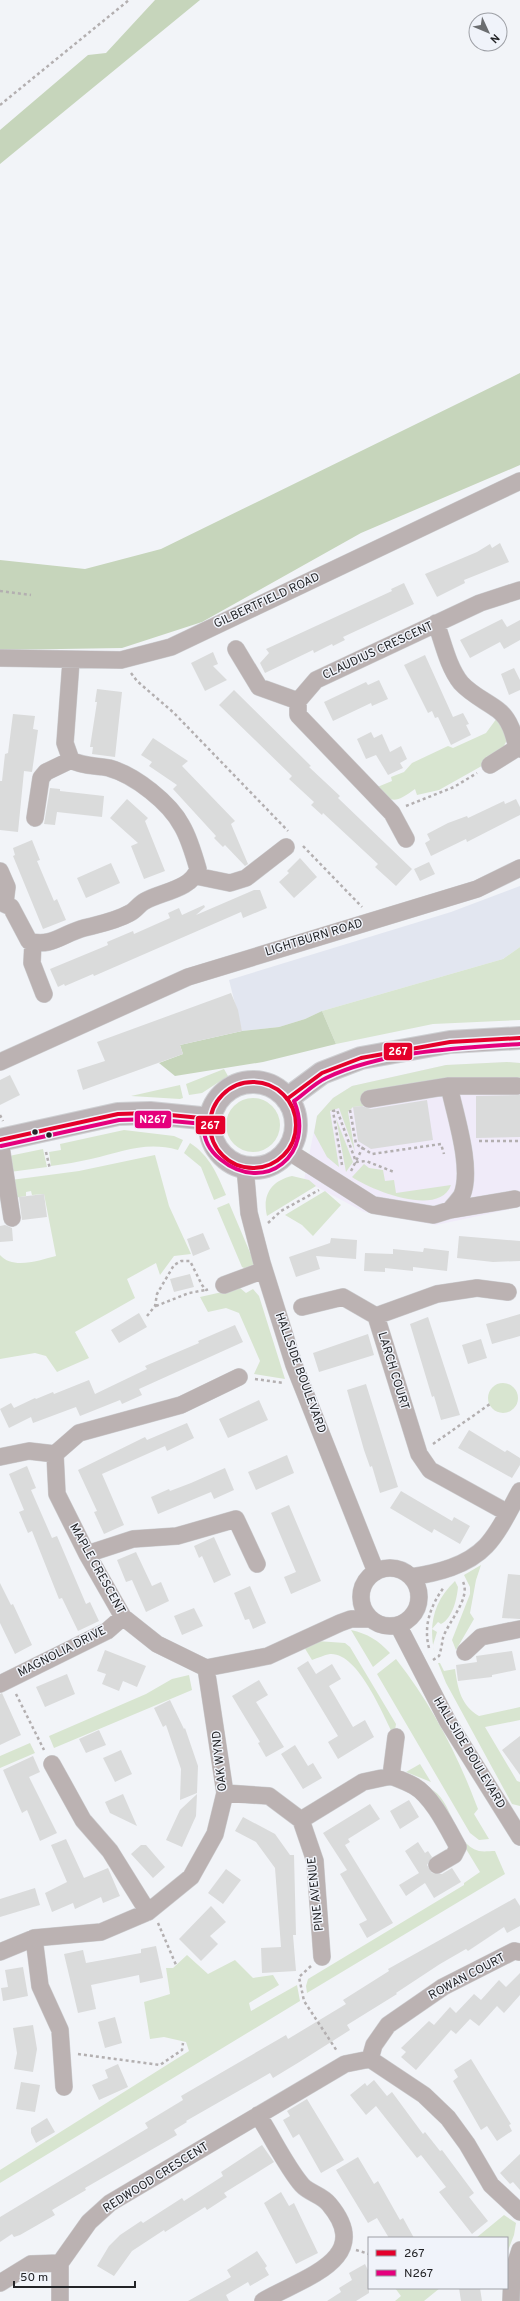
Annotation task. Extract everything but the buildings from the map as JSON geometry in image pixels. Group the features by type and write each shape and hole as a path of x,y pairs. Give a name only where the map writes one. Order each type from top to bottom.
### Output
{"main road":[{"path":"288,1099 322,1073 361,1058 450,1042 520,1038"},
{"path":"244,1082 261,1083 276,1089 288,1099 295,1111 295,1139 288,1151 278,1160 265,1166 245,1167 225,1158 215,1146 210,1136 211,1119 217,1103 227,1090 244,1082"},
{"path":"0,1140 118,1114 150,1114 211,1119"}],"street":[{"name":"GILBERTFIELD ROAD","path":"0,658 71,661 122,660 170,647 520,481"},
{"name":"CLAUDIUS CRESCENT","path":"298,701 316,680 480,602 520,590"},
{"path":"436,624 454,670 461,683 476,697 500,711 513,732 519,749 490,765"},
{"path":"236,649 259,688 298,701 298,716 392,813 406,839"},
{"path":"0,872 7,887 3,903 11,906 22,931 29,941 38,944 51,942 83,928 100,926 132,912 144,902 187,883 196,876 198,869 182,825 160,799 133,778 109,768 80,765 71,760 65,744 71,661"},
{"path":"35,818 41,778 46,772 71,760"},
{"path":"196,876 230,883 246,878 293,842"},
{"name":"LIGHTBURN ROAD","path":"0,1062 188,977 477,889 520,868"},
{"path":"33,942 32,963 44,994"},
{"path":"369,1099 449,1086 516,1086"},
{"path":"449,1086 464,1163 465,1178 461,1196 450,1210"},
{"path":"0,1140 12,1218"},
{"path":"288,1151 373,1205 434,1215 450,1210 515,1199"},
{"name":"HALLSIDE BOULEVARD","path":"245,1167 249,1213 264,1270 294,1365 376,1572"},
{"path":"224,1285 264,1270"},
{"name":"LARCH COURT","path":"508,1292 477,1288 437,1294 376,1316 419,1454 430,1470 508,1513"},
{"path":"302,1307 343,1297 376,1316"},
{"path":"0,1457 29,1451 55,1454 79,1433 181,1405 239,1377"},
{"name":"MAPLE CRESCENT","path":"55,1454 57,1494 87,1554 123,1618 157,1644 206,1668"},
{"path":"411,1577 432,1574 459,1565 486,1546 508,1513 520,1491"},
{"path":"87,1554 132,1539 177,1536 236,1519 257,1564"},
{"path":"206,1668 268,1656 351,1619 370,1619 388,1627 398,1625 412,1616 418,1605 419,1592 411,1577 405,1572 392,1568 376,1572 368,1579 362,1590 362,1606 370,1619"},
{"name":"MAGNOLIA DRIVE","path":"7,1688 107,1631 123,1618"},
{"name":"HALLSIDE BOULEVARD","path":"398,1625 448,1722 520,1837"},
{"path":"465,1652 481,1637 520,1629"},
{"name":"OAK WYND","path":"0,1952 34,1938 101,1932 148,1912 191,1877 215,1834 225,1793 206,1668"},
{"path":"391,1776 396,1737"},
{"path":"52,1764 82,1820 110,1851 148,1912"},
{"path":"225,1793 269,1796 301,1820 363,1782 391,1776 416,1786 432,1804 458,1847 454,1855 437,1865"},
{"name":"PINE AVENUE","path":"301,1820 315,1861 322,1957"},
{"path":"34,1938 40,1986 60,2030 64,2087"},
{"name":"ROWAN COURT","path":"370,2059 374,2045 388,2024 443,1987 514,1951 520,1952"},
{"path":"370,2059 424,2095 448,2118 467,2144 490,2185 520,2212"},
{"name":"REDWOOD CRESCENT","path":"60,2263 89,2222 110,2204 345,2064 370,2059"},
{"path":"258,2115 302,2185 328,2202 336,2213 345,2237 340,2255 323,2270 263,2301"},
{"path":"511,2301 520,2250"},
{"path":"0,2282 31,2264 60,2263 60,2301"}],"path":[{"path":"0,105 129,0"},
{"path":"0,591 31,595"},
{"path":"122,660 137,681 174,713 293,842 374,920"},
{"path":"420,799 454,787 490,765"},
{"path":"342,1169 333,1111 337,1110 356,1162"},
{"path":"350,1110 356,1144 364,1147 372,1154 441,1144 444,1154"},
{"path":"477,1141 520,1141"},
{"path":"350,1172 364,1147"},
{"path":"46,1152 50,1169"},
{"path":"356,1162 366,1161 394,1172"},
{"path":"266,1225 282,1211 323,1187"},
{"path":"147,1316 155,1306 158,1294 166,1276 174,1264 181,1261 190,1261 206,1290"},
{"path":"155,1306 189,1293 224,1285"},
{"path":"239,1377 288,1384"},
{"path":"419,1454 490,1404"},
{"path":"433,1660 440,1656 444,1636 453,1622 462,1599 464,1583 458,1575"},
{"path":"7,1688 52,1764"},
{"path":"148,1912 157,1919 176,1965"},
{"path":"322,1957 299,1977 304,2001 345,2064"},
{"path":"62,2052 160,2065 182,2050 183,2043"},
{"path":"353,2249 368,2254"}],"shaded area":[{"path":"520,886 520,947 503,959 322,1011 305,1019 279,1027 242,1031 229,980 451,912"},
{"path":"507,1062 520,1063 520,1207 436,1225 364,1212 304,1180 317,1116 333,1098 352,1086 446,1065"}],"green space":[{"path":"155,0 200,0 0,164 0,130 88,55 106,53"},
{"path":"520,373 520,465 361,533 202,622 122,648 0,650 0,560 85,569 161,549"},
{"path":"497,718 507,739 502,748 486,757 487,763 439,790 417,795 415,789 403,797 394,800 386,797 375,788 392,781 391,777 404,772 412,763 448,746 453,748 486,733"},
{"path":"520,947 520,1020 433,1024 336,1044 322,1011 503,959"},
{"path":"322,1011 336,1044 263,1062 175,1076 159,1063 183,1054 180,1045 242,1031 279,1027 305,1019"},
{"path":"507,1062 520,1063 520,1078 451,1077 362,1094 364,1106 353,1107 348,1112 355,1152 339,1108 330,1111 339,1167 327,1157 314,1133 317,1116 333,1098 352,1086 446,1065"},
{"path":"224,1069 228,1076 202,1093 189,1095 186,1084"},
{"path":"180,1085 183,1098 180,1099 131,1096"},
{"path":"253,1098 263,1100 272,1106 278,1115 280,1125 278,1135 272,1144 263,1150 253,1152 243,1150 234,1144 228,1135 226,1125 228,1115 234,1106 243,1100"},
{"path":"336,1118 353,1162 346,1172"},
{"path":"124,1130 174,1136 183,1140 178,1150 155,1147 134,1148 81,1161 51,1166 49,1152 61,1150 60,1144"},
{"path":"190,1143 208,1160 226,1195 214,1200 201,1167 184,1153"},
{"path":"43,1149 47,1167 10,1172 9,1156"},
{"path":"155,1155 169,1206 191,1254 174,1256 160,1275 156,1263 127,1279 135,1298 75,1332 89,1358 57,1372 46,1356 35,1353 0,1359 0,1255 5,1260 19,1263 27,1263 56,1256 44,1194 32,1195 31,1191 26,1192 26,1196 14,1198 11,1180 79,1171"},
{"path":"364,1164 369,1168 383,1170 385,1181 394,1180 396,1193 451,1185 444,1195 433,1200 404,1198 374,1188 352,1177"},
{"path":"292,1176 309,1180 316,1186 267,1216 266,1202 267,1195 270,1190 279,1181"},
{"path":"325,1191 341,1205 313,1236 302,1225 285,1215"},
{"path":"229,1203 254,1262 253,1266 246,1269 242,1267 217,1208"},
{"path":"240,1288 246,1293 253,1289 259,1296 285,1379 254,1374 260,1361 239,1313 226,1308 208,1312 200,1297"},
{"path":"503,1383 514,1387 518,1398 514,1409 503,1413 492,1409 488,1398 492,1387"},
{"path":"481,1565 476,1580 470,1613 474,1619 456,1650 452,1640 470,1594 470,1587 464,1575"},
{"path":"455,1581 458,1587 457,1597 451,1613 445,1621 441,1624 438,1622 432,1629 437,1606 442,1597"},
{"path":"432,1629 437,1632 433,1645 432,1634"},
{"path":"351,1630 363,1633 372,1638 390,1653 373,1667"},
{"path":"317,1641 345,1643 350,1647 396,1724 394,1736 368,1686 350,1663 340,1656 330,1654 312,1660 304,1647"},
{"path":"396,1659 409,1676 442,1728 460,1765 478,1809 474,1814 489,1839 479,1840 470,1833 377,1674"},
{"path":"438,1663 440,1663 444,1671 455,1669 457,1684 464,1702 479,1716 520,1707 520,1720 485,1727 517,1781 520,1782 520,1806 512,1804 446,1683"},
{"path":"189,1675 192,1690 54,1748 49,1736 146,1694 172,1679"},
{"path":"30,1743 35,1753 0,1768 0,1756"},
{"path":"420,1764 431,1782 406,1772"},
{"path":"429,1788 444,1802 463,1840 470,1847 479,1851 495,1851 505,1874 307,1993 306,1986 308,1979 464,1885 464,1883 480,1872"},
{"path":"187,1955 208,1974 235,1960 253,1978 273,1975 279,1985 249,2003 251,2011 297,1985 300,2001 0,2183 0,2170 189,2051 186,2042 164,2037 150,2039 144,2002 170,1994 166,1968 173,1968"},
{"path":"504,2215 516,2223 514,2235 508,2250 508,2237 477,2237"},
{"path":"396,2289 439,2289 424,2301 395,2301 401,2296"}],"transit line":[{"name":"267","path":"287,1099 322,1073 361,1058 450,1042 520,1038"},
{"name":"N267","path":"1,1146 119,1120 150,1119 204,1124 206,1139 213,1152 220,1159 237,1169 254,1173 269,1171 282,1164 292,1152 298,1138 299,1120 294,1101 322,1080 348,1069 396,1056 446,1049 520,1044"},
{"name":"267","path":"253,1082 261,1083 277,1089 289,1101 295,1117 296,1125 295,1133 289,1149 277,1161 261,1167 253,1168 245,1167 229,1161 217,1149 211,1133 210,1125 211,1117 217,1101 229,1089 245,1083 253,1082"},
{"name":"267","path":"0,1140 118,1114 150,1113 211,1119"}]}
